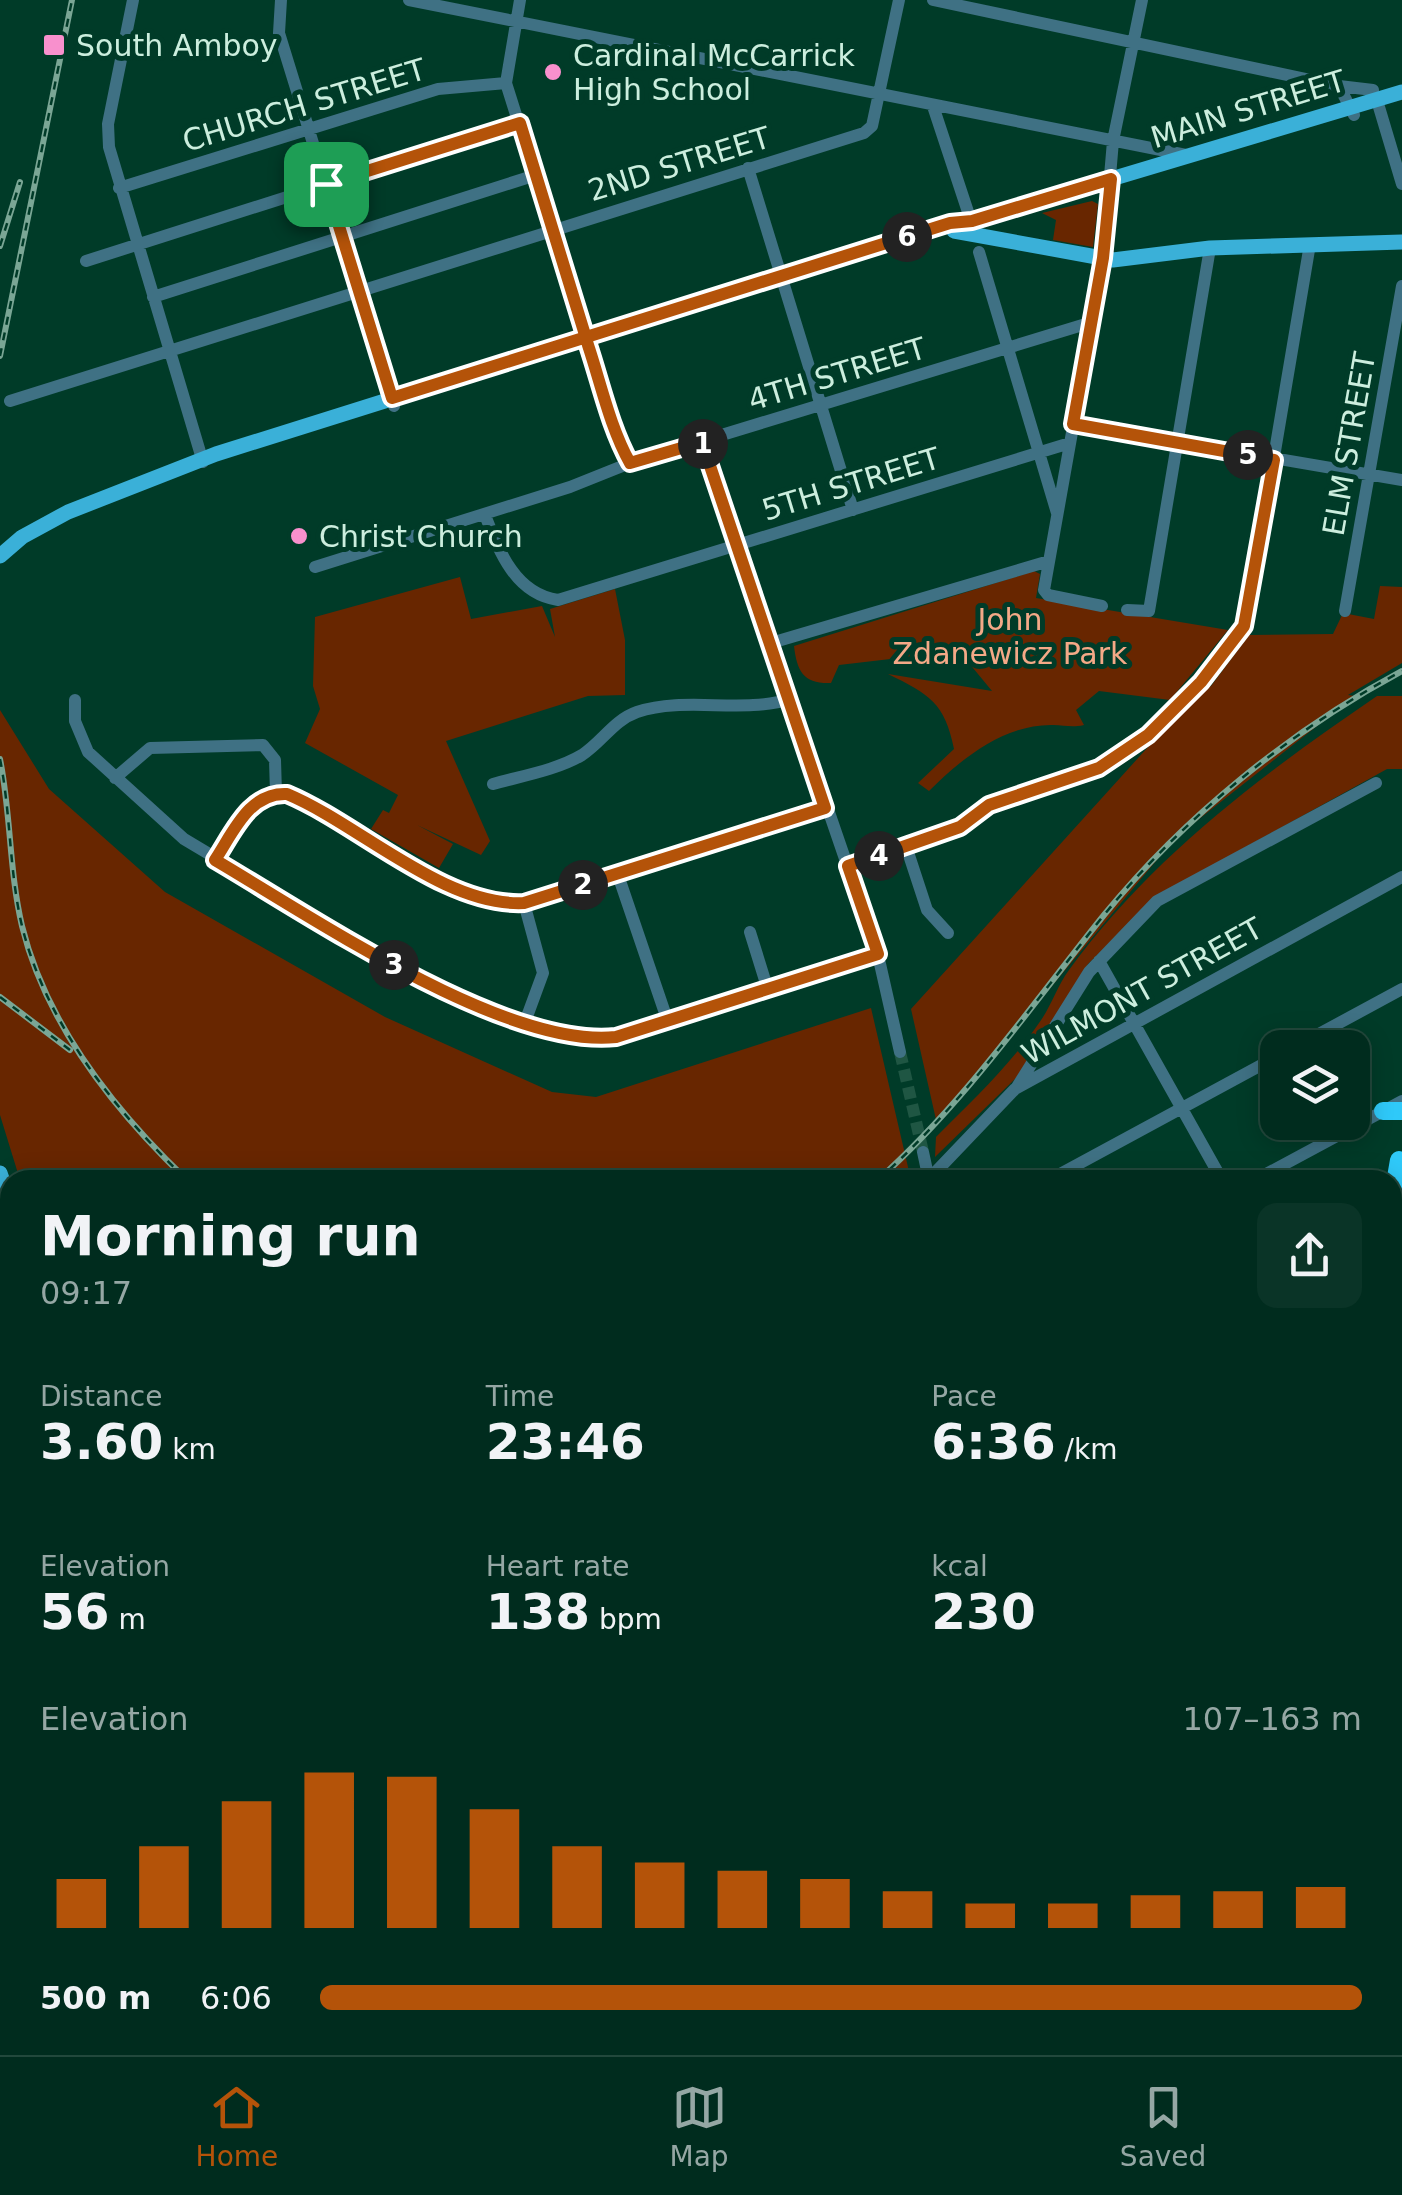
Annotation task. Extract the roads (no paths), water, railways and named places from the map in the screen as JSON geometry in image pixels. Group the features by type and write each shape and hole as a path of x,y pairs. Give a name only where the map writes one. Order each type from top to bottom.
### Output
{"main road":[{"name":"MAIN STREET","path":"1111,179 1131,181 1402,92"},
{"name":"MAIN STREET","path":"782,281 950,223 972,221 1189,156 1402,100"},
{"name":"MAIN STREET","path":"0,556 22,537 68,512 203,462 218,462 393,402 954,231 972,221"},
{"path":"972,221 983,245"},
{"path":"954,231 983,245 1103,258 1210,248 1402,242"}],"street":[{"path":"133,0 108,124 119,188 203,462"},
{"path":"282,0 279,33 393,402"},
{"path":"410,0 1189,156"},
{"path":"520,0 506,83 587,342 630,463"},
{"path":"879,95 898,0"},
{"path":"934,0 1373,90"},
{"path":"1102,606 1048,595 1044,590 1103,258 1114,141 1142,0"},
{"name":"CHURCH STREET","path":"119,188 438,89 506,83"},
{"path":"1340,86 1352,111"},
{"name":"2ND STREET","path":"10,401 864,133 872,126 879,95"},
{"path":"933,106 972,221"},
{"path":"1379,107 1402,184"},
{"path":"86,261 520,123"},
{"path":"748,168 853,510"},
{"path":"152,297 536,175"},
{"path":"848,866 960,827 989,805 1099,768 1148,735 1188,695 1244,626 1310,244"},
{"path":"983,245 1058,515"},
{"path":"1128,610 1149,611 1210,248"},
{"name":"ELM STREET","path":"1345,611 1402,286"},
{"name":"4TH STREET","path":"314,567 485,515 630,463 1090,322"},
{"path":"1073,424 1402,480"},
{"path":"702,442 878,954 900,1052"},
{"name":"5TH STREET","path":"485,515 501,555 532,592 558,600 1070,443"},
{"path":"771,642 1049,562"},
{"path":"493,784 581,756 623,718 639,712 662,707 762,708 792,699"},
{"path":"75,700 82,739 115,778 184,839 429,985 561,1036 588,1040 616,1037 878,954"},
{"path":"115,778 150,748 264,745 275,760 276,793"},
{"path":"1015,1090 1099,960 1158,901 1376,782"},
{"path":"215,860 249,808 276,793 318,808 463,892 487,901 524,903 825,808"},
{"path":"906,846 928,910 948,934"},
{"path":"618,874 667,1020"},
{"name":"WILMONT STREET","path":"938,1170 1015,1090 1402,877"},
{"path":"524,903 542,972 525,1022"},
{"path":"750,932 768,990"},
{"path":"1099,960 1217,1170"},
{"path":"1326,1030 1402,989"},
{"path":"1067,1170 1260,1065"},
{"path":"1275,1170 1392,1111 1402,1101"},
{"path":"923,1152 927,1170"}],"tunnel":[{"path":"900,1052 923,1152"}],"railway":[{"path":"0,356 72,0"},
{"path":"0,246 20,182"},
{"path":"889,1170 969,1086 1104,915 1169,844 1280,749 1402,671"},
{"path":"0,759 22,926 48,997 66,1032 110,1096 177,1170"},
{"path":"0,997 70,1050"}],"place":[{"name":"South Amboy","path":"54,45"},
{"name":"Cardinal McCarrick High School","path":"553,72"},
{"name":"Christ Church","path":"299,536"}],"park label":[{"name":"John Zdanewicz Park","path":"1010,636"}]}
